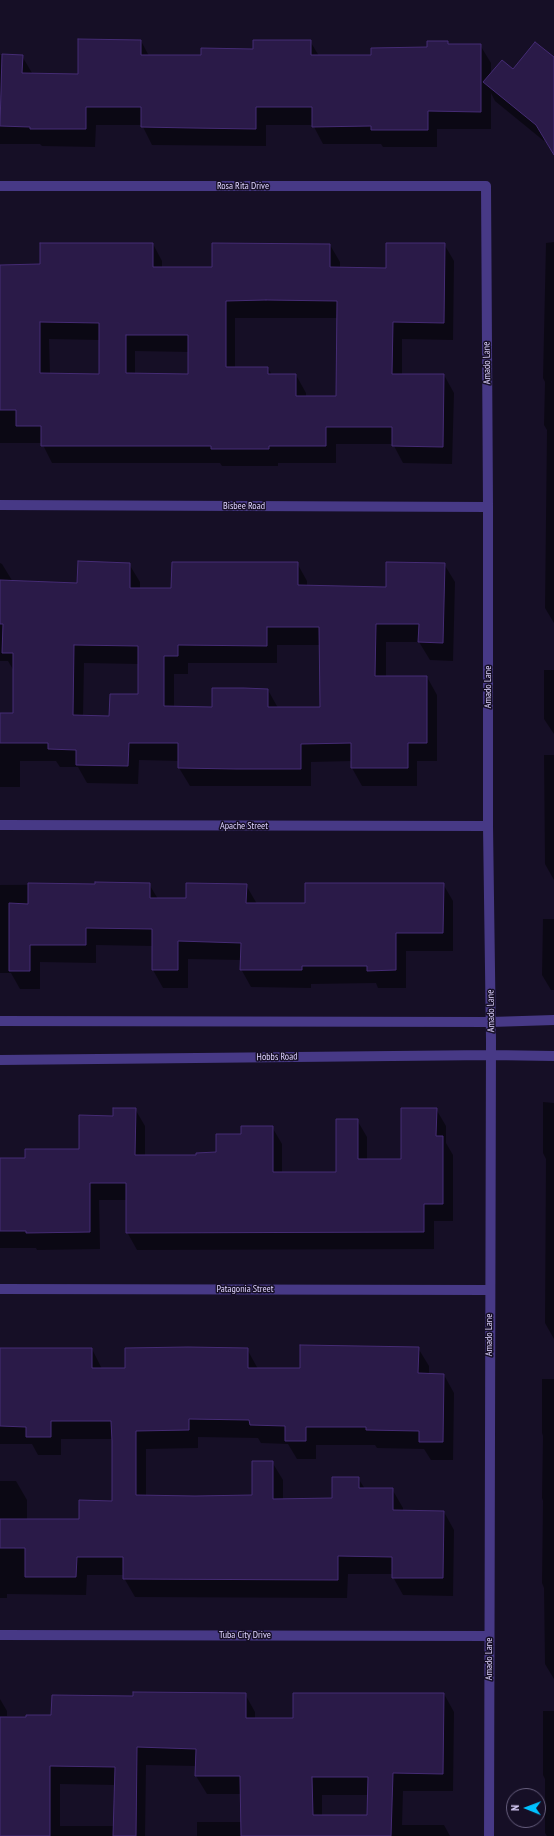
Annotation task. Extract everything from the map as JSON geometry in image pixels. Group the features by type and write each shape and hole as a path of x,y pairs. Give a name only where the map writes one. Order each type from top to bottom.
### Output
{"street":[{"name":"Rosa Rita Drive","path":"0,186 486,186"},
{"name":"Amado Lane","path":"486,186 488,826 491,1022 489,1290 489,1836"},
{"name":"Bisbee Road","path":"0,505 488,507"},
{"name":"Apache Street","path":"0,825 488,826"},
{"path":"0,1021 491,1022 554,1020"},
{"name":"Hobbs Road","path":"0,1060 491,1055 554,1056"},
{"name":"Patagonia Street","path":"0,1289 489,1290"},
{"name":"Tuba City Drive","path":"0,1635 489,1636"}],"building":[{"path":"78,39 141,40 141,55 201,55 201,48 253,49 253,40 311,40 311,55 371,55 371,48 427,47 427,41 448,41 448,44 481,44 481,112 428,111 428,130 371,130 371,126 312,127 312,107 256,107 256,129 141,127 141,107 86,107 86,129 30,129 30,127 0,126 2,54 23,55 22,73 78,74"},
{"path":"535,42 554,57 554,155 536,125 483,82 502,60 513,69"},
{"path":"40,243 153,243 153,267 212,267 212,243 330,244 330,267 386,268 386,243 445,243 444,323 393,322 392,374 444,374 443,447 392,446 392,427 326,427 326,446 269,446 269,449 211,449 211,446 41,446 41,426 16,426 16,410 0,410 0,265 40,264","holes":["226,301 337,301 336,396 296,396 296,374 268,374 268,367 226,367","40,322 99,323 99,374 40,373","126,335 188,335 188,374 126,373"]},
{"path":"78,561 130,563 130,588 171,588 172,562 298,562 298,585 386,587 386,562 445,563 443,643 418,642 419,624 376,624 375,676 427,676 427,743 408,743 408,768 351,768 351,743 301,744 301,769 236,769 178,768 178,743 129,743 128,766 76,765 76,750 48,749 48,743 0,743 0,713 13,713 13,653 2,653 3,624 0,624 0,580 77,583","holes":["267,627 319,627 320,707 268,707 268,689 244,688 212,688 212,707 164,706 164,656 178,656 178,645 267,646","74,645 138,646 138,694 110,694 109,716 73,715"]},
{"path":"95,882 150,883 150,898 186,898 186,883 247,884 246,903 305,903 305,883 444,883 443,933 396,933 396,970 367,971 367,966 302,966 302,970 240,970 241,943 178,941 178,970 152,970 152,929 86,928 86,945 30,945 30,971 9,971 9,903 28,904 28,883 95,884"},
{"path":"113,1108 136,1108 135,1155 196,1155 196,1153 216,1152 216,1134 241,1134 241,1126 273,1126 273,1172 336,1172 336,1119 358,1119 358,1159 401,1159 401,1108 437,1108 436,1136 443,1136 443,1204 424,1204 424,1232 126,1233 126,1183 90,1183 90,1232 26,1233 26,1231 0,1231 0,1158 25,1158 25,1149 79,1149 79,1115 113,1116"},
{"path":"300,1345 419,1347 418,1373 444,1374 443,1442 419,1442 419,1431 366,1430 366,1427 306,1427 306,1441 285,1441 285,1426 250,1425 249,1420 189,1419 189,1430 136,1431 136,1495 252,1495 252,1461 273,1461 273,1499 332,1498 332,1477 359,1477 359,1488 393,1488 393,1510 444,1511 443,1578 392,1578 392,1557 338,1556 338,1580 123,1579 123,1557 77,1557 76,1577 25,1577 25,1548 0,1548 0,1519 79,1519 79,1500 112,1501 112,1441 111,1421 51,1421 51,1437 26,1437 26,1427 0,1426 0,1348 92,1348 92,1368 125,1368 125,1348 248,1348 248,1368 300,1368"},
{"path":"133,1692 246,1693 246,1718 293,1718 293,1693 444,1693 443,1774 393,1773 391,1836 241,1836 240,1776 195,1776 196,1749 137,1747 136,1836 113,1836 115,1767 50,1766 50,1836 0,1836 0,1717 51,1715 52,1695 133,1696","holes":["312,1777 368,1777 367,1815 313,1815"]}]}
